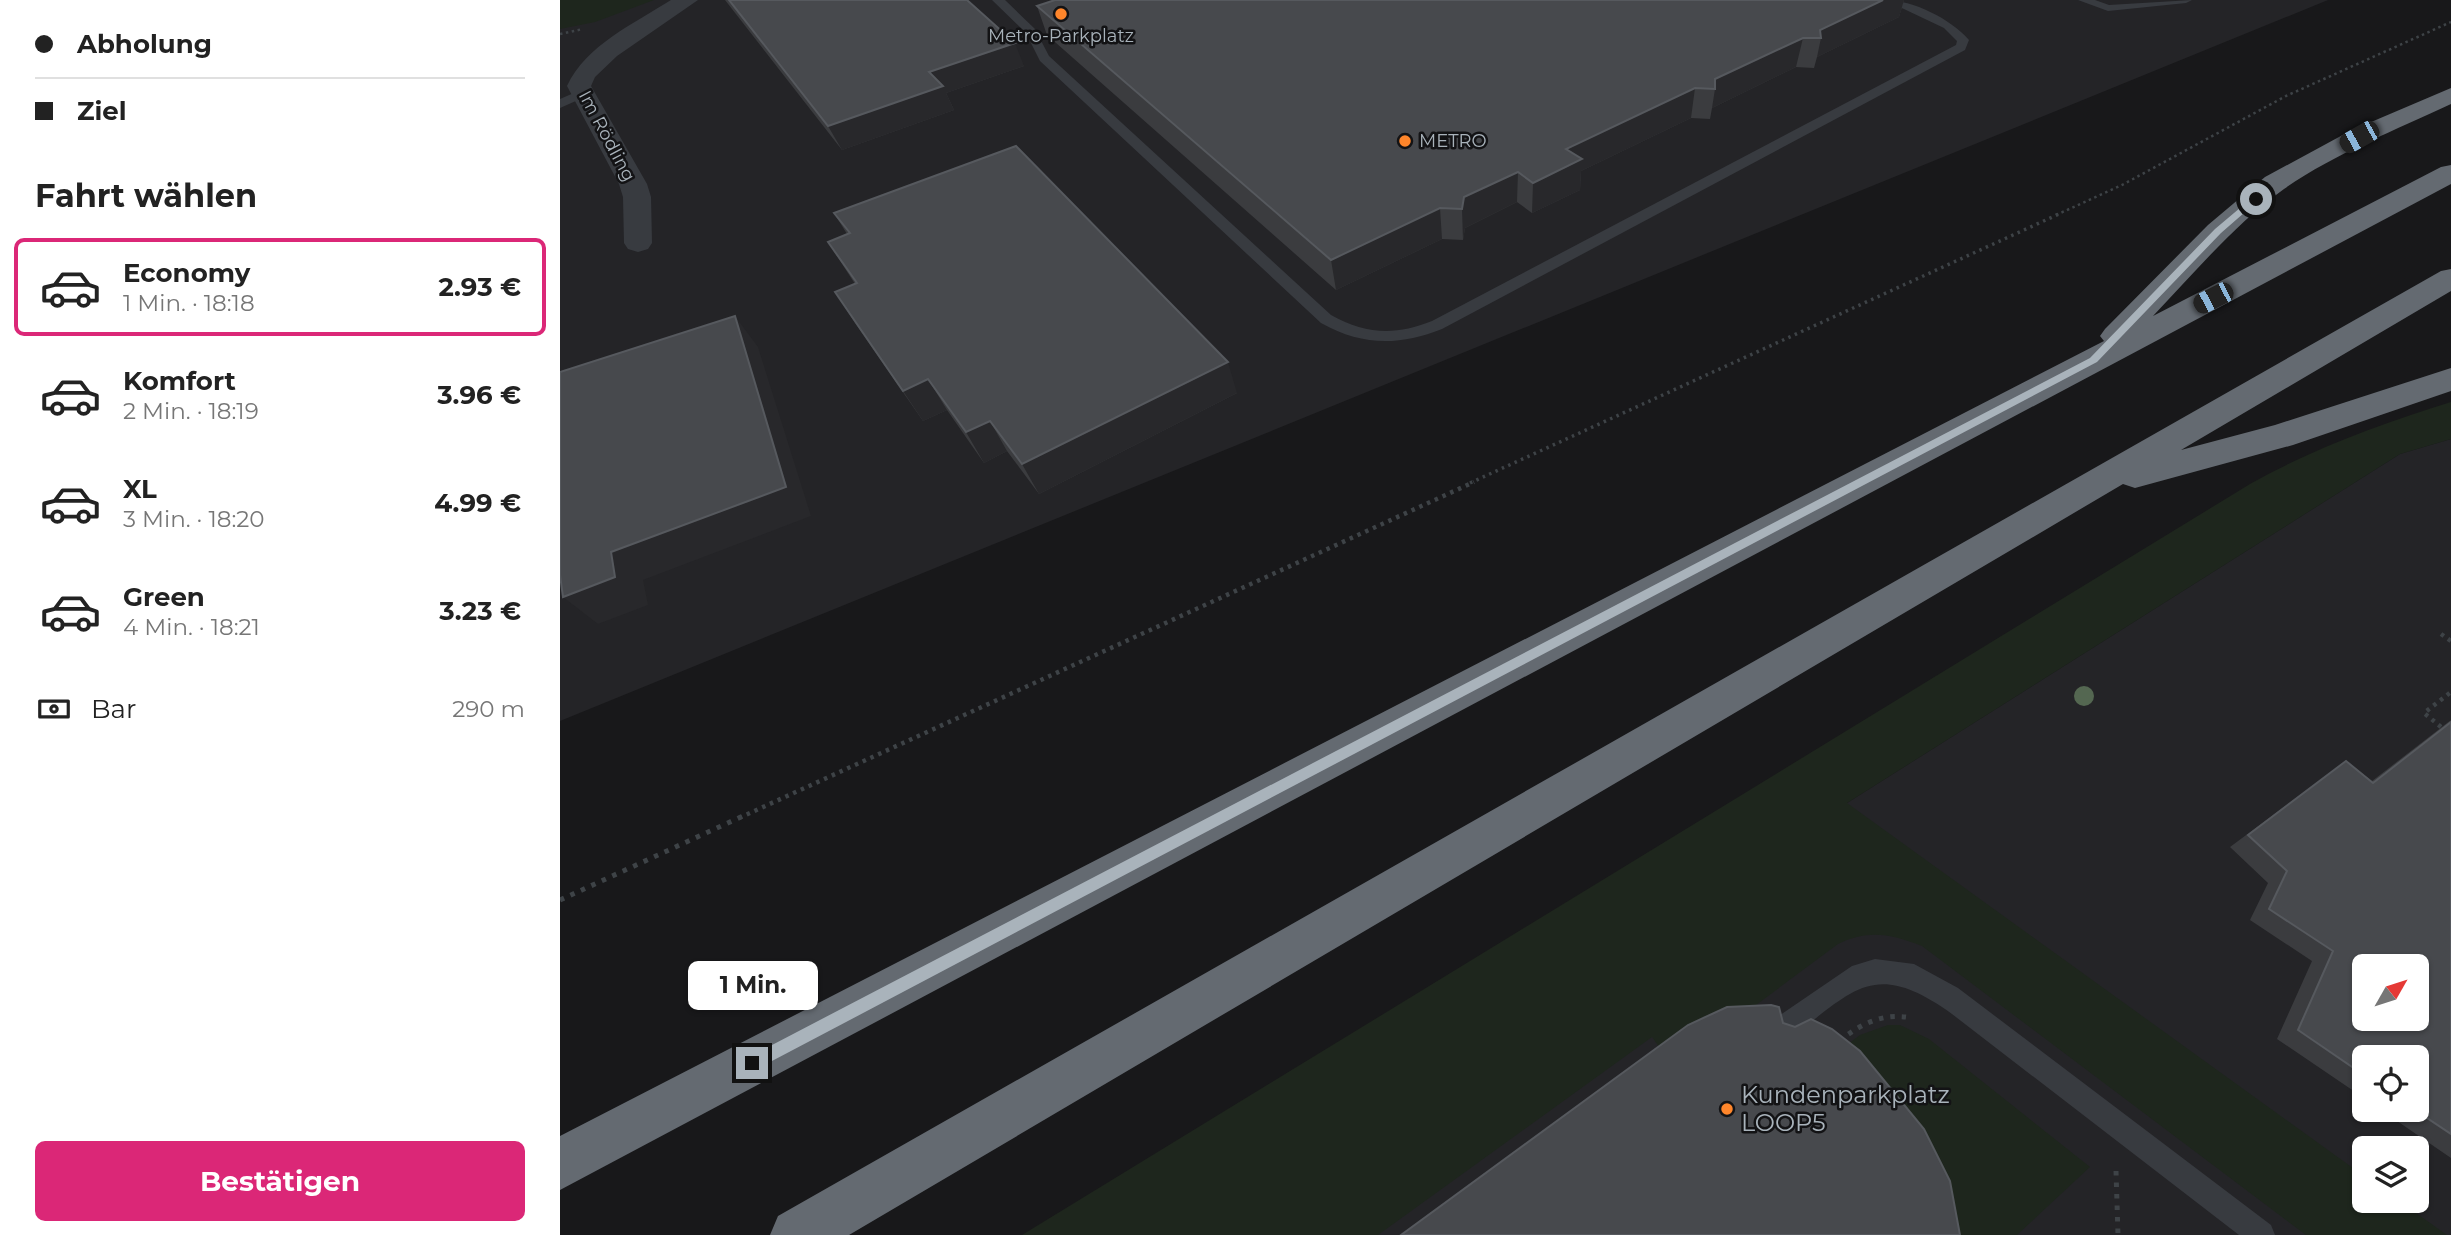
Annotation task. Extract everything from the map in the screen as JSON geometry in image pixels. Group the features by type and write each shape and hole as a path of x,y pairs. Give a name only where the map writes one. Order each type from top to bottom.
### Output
{"highway":[{"path":"2094,360 2218,231 2275,183 2359,137 2451,95"},
{"path":"560,1164 2451,173"},
{"path":"797,1235 2451,278"},
{"path":"2086,488 2281,436 2451,379"}],"street":[{"name":"Im Rödling","path":"638,243 638,214 633,184 579,86 580,78 597,61 687,0"}],"lane":[{"path":"998,0 1031,31 1044,58 1326,319 1352,333 1384,340 1402,338 1437,326 1961,47 1963,40 1948,26 1891,0"},
{"path":"2084,0 2108,8 2125,8 2186,0"},
{"path":"560,104 583,93"},
{"path":"1773,1035 1860,974 1885,969 1913,975 1961,1005 2261,1235"}],"path":[{"path":"560,900 2109,191 2286,96 2451,22"},
{"path":"2441,634 2451,641"},
{"path":"2441,727 2424,713 2451,692"},
{"path":"1837,1042 1858,1027 1882,1016 1919,1021"},
{"path":"2108,1165 2118,1173 2118,1235"}],"shaded area":[{"path":"560,0 2328,0 560,721"},
{"path":"560,0 654,0 595,22 560,29"},
{"path":"2451,402 2451,439 2400,454 1847,803 2352,1167 2352,1213 2416,1213 2447,1235 2306,1235 1922,946 1890,936 1870,935 1838,944 1721,1031 1665,1055 1652,1037 1378,1235 1022,1235 2250,484 2299,459 2399,419"},
{"path":"2451,439 2451,1235 1217,1235 1847,803 2400,454"},
{"path":"1888,1025 1900,1025 1929,1039 2090,1167 2017,1235 1922,1235 1823,1063 1860,1035"}],"building":[{"path":"729,0 967,0 1015,43 929,72 943,86 828,126"},
{"name":"METRO","path":"1055,0 1883,0 1820,30 1821,38 1803,38 1715,79 1715,89 1695,88 1566,149 1582,159 1533,183 1518,172 1464,197 1462,209 1440,208 1331,260 1037,6"},
{"path":"1016,146 1228,362 1022,464 990,421 966,432 928,379 903,391 835,292 857,283 828,242 850,233 834,213"},
{"path":"735,316 786,487 611,552 615,577 563,597 560,575 560,372"},
{"path":"2451,722 2451,1134 2429,1119 2429,1045 2352,1045 2352,1067 2298,1030 2333,951 2269,909 2287,871 2248,835 2346,761 2373,783"},
{"name":"Kundenparkplatz LOOP5","path":"1727,1007 1779,1007 1783,1023 1795,1027 1811,1019 1832,1029 1860,1051 1924,1129 1950,1181 1960,1235 1401,1235 1688,1025"}],"place":[{"name":"Metro-Parkplatz","path":"1061,14"},
{"name":"METRO","path":"1405,141"},
{"name":"Kundenparkplatz LOOP5","path":"1727,1109"}],"route":[{"path":"752,1063 2094,360 2218,231 2256,199"}]}
